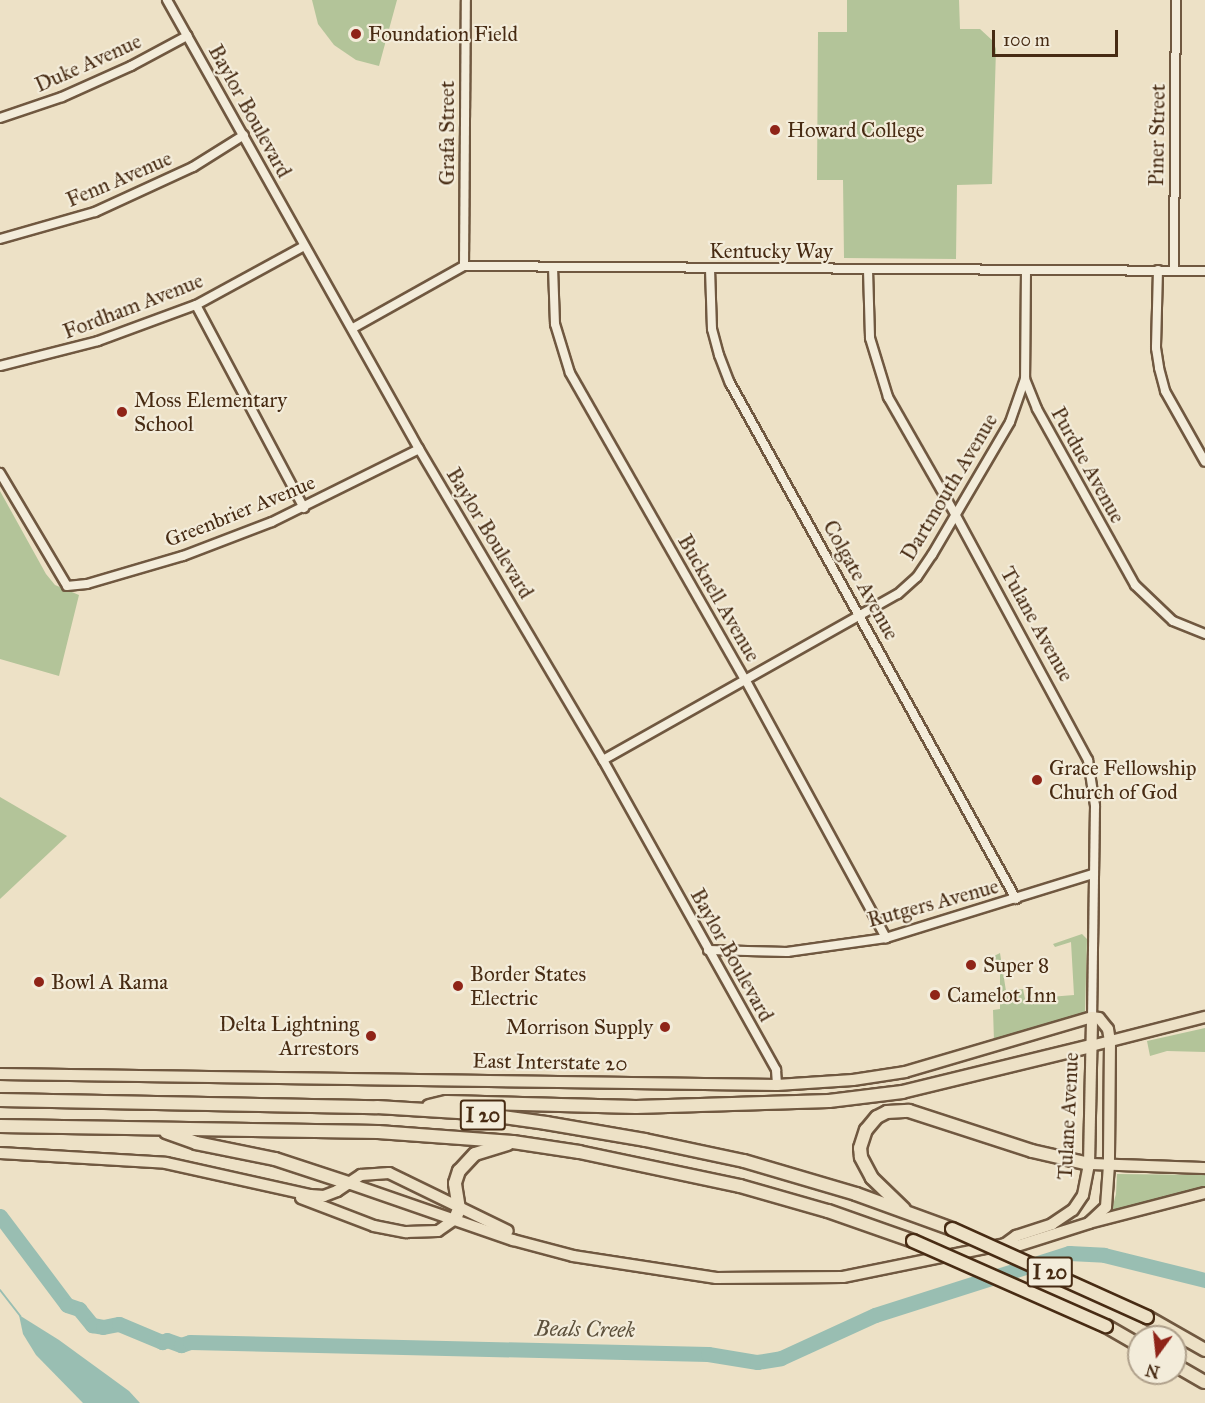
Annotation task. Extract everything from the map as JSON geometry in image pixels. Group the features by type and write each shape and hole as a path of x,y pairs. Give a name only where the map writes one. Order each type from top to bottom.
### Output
{"highway":[{"path":"417,1109 447,1102 636,1107 829,1101 902,1092 1091,1046"},
{"name":"I 20","path":"0,1101 417,1109 546,1123 645,1140 782,1172 905,1210 1147,1317 1205,1350"},
{"path":"905,1210 872,1178 861,1157 860,1148 866,1130 877,1117 887,1112 909,1112 1032,1151 1089,1164"},
{"name":"I 20","path":"0,1126 378,1132 513,1142 614,1158 740,1186 828,1211 912,1241 1106,1326 1127,1338"},
{"path":"160,1129 196,1143 275,1159 348,1183"},
{"path":"457,1214 455,1183 459,1171 467,1160 475,1154 513,1142"},
{"path":"1187,1372 1205,1382"}],"main road":[{"name":"Tulane Avenue","path":"1005,1244 1016,1236 1052,1224 1073,1210 1083,1195 1089,1164 1092,1017 1099,1018 1108,1029 1110,1042 1110,1165 1106,1207 1089,1223"},
{"name":"East Interstate 20","path":"0,1074 777,1085 853,1080 905,1072 1092,1017"},
{"path":"1091,1046 1205,1017"},
{"path":"0,1153 166,1163 310,1195 324,1196 361,1175 389,1173 457,1214 513,1239 573,1256 716,1278 843,1277 1005,1244 1017,1246 1089,1223 1205,1193"},
{"path":"1089,1164 1205,1168"},
{"path":"348,1183 457,1214"},
{"path":"273,1186 374,1226 406,1232 438,1231 457,1214"}],"street":[{"name":"Baylor Boulevard","path":"167,0 419,449 603,760 776,1070 777,1085"},
{"name":"Grafa Street","path":"464,266 466,0"},
{"name":"Piner Street","path":"1173,271 1176,0"},
{"name":"Duke Avenue","path":"0,118 72,93 188,36"},
{"name":"Fenn Avenue","path":"0,239 95,212 193,167 244,135"},
{"name":"Fordham Avenue","path":"0,366 98,341 196,305 304,246"},
{"name":"Kentucky Way","path":"353,328 464,266 1205,272"},
{"name":"Bucknell Avenue","path":"553,267 555,324 570,373 746,681 886,938"},
{"name":"Colgate Avenue","path":"710,269 712,329 718,355 730,383 1016,899"},
{"name":"Tulane Avenue","path":"868,270 870,338 880,379 1088,760 1095,806 1092,1017"},
{"name":"Purdue Avenue","path":"1026,270 1025,379 1042,418 1135,585 1173,621 1205,634"},
{"path":"1158,270 1156,348 1159,368 1165,391 1205,462"},
{"path":"196,305 304,508"},
{"name":"Dartmouth Avenue","path":"603,760 861,617 898,594 916,577 1010,422 1025,379"},
{"name":"Greenbrier Avenue","path":"0,473 67,586 87,584 183,556 304,508 419,449"},
{"name":"Rutgers Avenue","path":"708,950 787,952 886,938 1093,874"}],"green space":[{"name":"Foundation Field","path":"312,0 397,0 379,66 356,60 334,45 318,24"},
{"path":"847,0 959,0 960,29 980,29 993,41 996,49 992,184 957,185 956,259 844,258 843,180 817,180 818,32 847,32"},
{"path":"0,491 46,574 55,585 79,595 59,676 0,659"},
{"path":"0,797 67,836 0,899"},
{"path":"1082,934 1087,939 1085,1013 994,1041 993,1010 1000,1009 1000,962 994,962 994,956 1000,953 1006,991 1023,989 1025,999 1074,995 1071,942 1055,947 1053,944"},
{"path":"1205,1028 1205,1052 1167,1051 1150,1056 1147,1041"},
{"path":"1117,1174 1205,1175 1205,1191 1111,1213 1116,1194"}],"water":[{"path":"19,1315 59,1340 129,1391 140,1403 83,1403 36,1355 23,1334"}],"waterway":[{"name":"Beals Creek","path":"0,1216 67,1305 79,1309 92,1325 103,1327 119,1324 162,1342 167,1340 181,1345 190,1342 708,1354 757,1362 781,1358 875,1315 1069,1253 1104,1255 1205,1280"},
{"path":"0,1290 20,1316"}],"place":[{"name":"Foundation Field","path":"356,34"},
{"name":"Howard College","path":"775,130"},
{"name":"Moss Elementary School","path":"122,412"},
{"name":"Grace Fellowship Church of God","path":"1037,780"},
{"name":"Super 8","path":"971,965"},
{"name":"Bowl A Rama","path":"39,982"},
{"name":"Border States Electric","path":"458,986"},
{"name":"Camelot Inn","path":"935,995"},
{"name":"Morrison Supply","path":"665,1027"},
{"name":"Delta Lightning Arrestors","path":"371,1036"}]}
